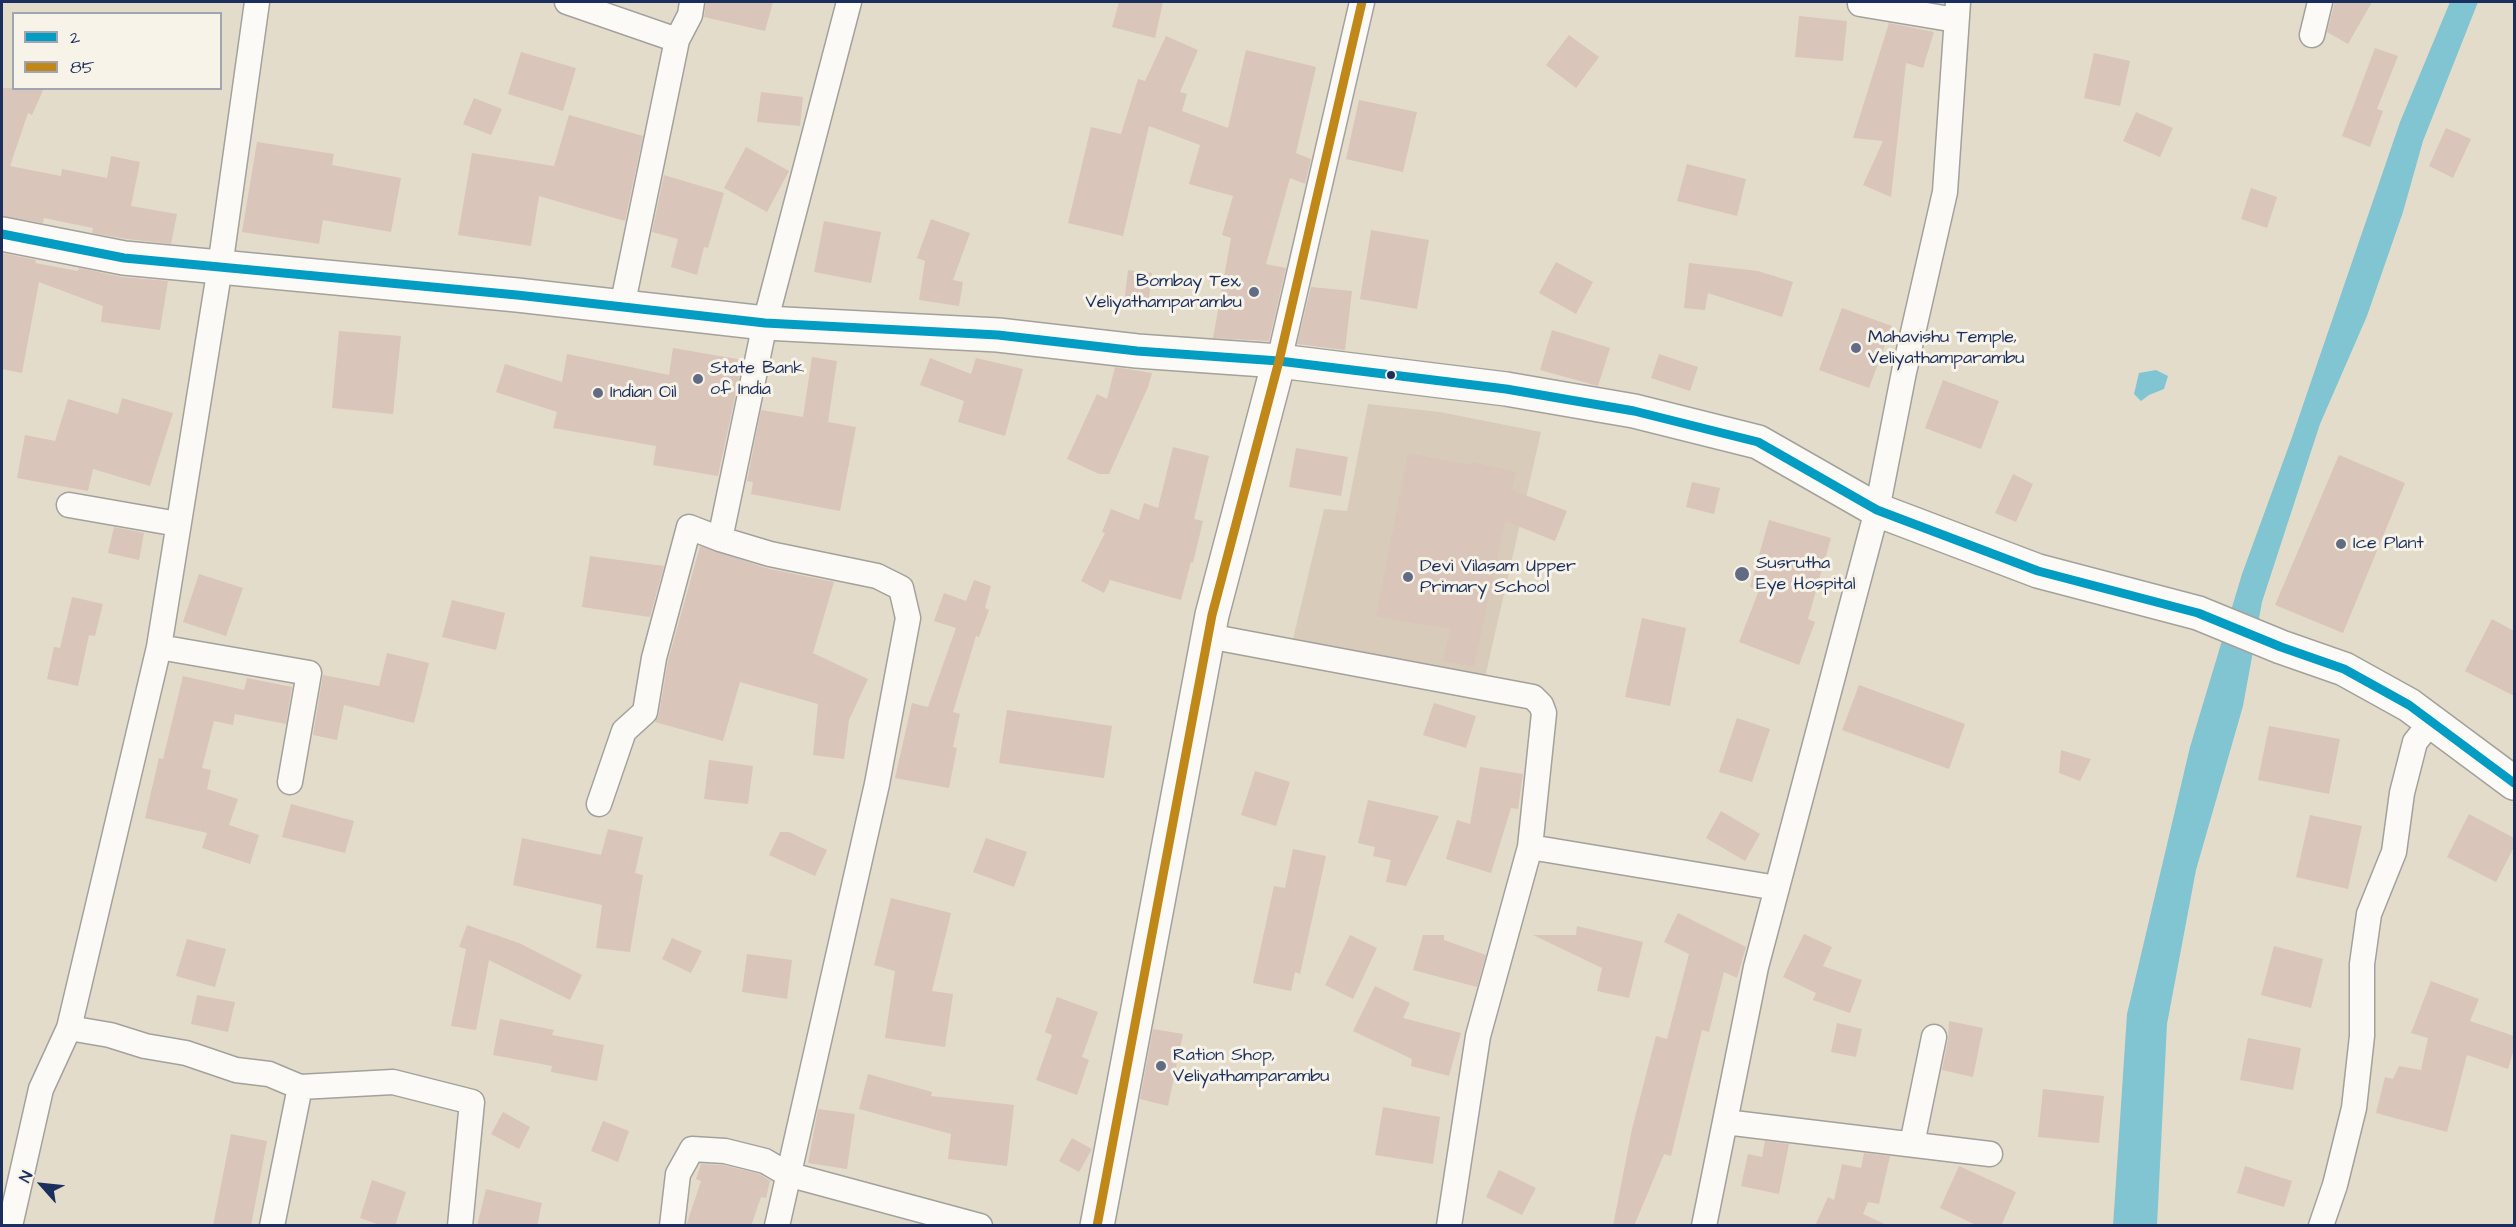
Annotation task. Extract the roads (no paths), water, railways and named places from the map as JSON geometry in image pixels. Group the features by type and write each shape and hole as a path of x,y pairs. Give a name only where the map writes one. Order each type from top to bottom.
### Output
{"main road":[{"path":"2,234 124,258 765,323 998,335 1137,351 1279,361 1506,389 1634,411 1758,442 1877,510 2038,571 2198,613 2281,648 2344,669 2409,705 2514,783"},
{"path":"1097,1226 1208,636 1279,361"}],"street":[{"path":"10,1226 41,1089 69,1028 159,647 220,267 257,2"},
{"path":"567,2 677,40"},
{"path":"622,307 677,40 690,15 692,2"},
{"path":"720,539 765,323 849,2"},
{"path":"1279,361 1362,2"},
{"path":"2312,35 2320,2"},
{"path":"1704,1226 1756,967 1877,510 1904,372 1945,192 1957,11 1860,4"},
{"path":"69,505 178,524"},
{"path":"599,804 624,731 645,712 654,658 689,527 770,554 877,576 901,588 908,618 877,784 777,1226"},
{"path":"1208,636 1533,698 1541,705 1544,712 1530,847 1478,1036 1449,1226"},
{"path":"159,647 309,673 290,782"},
{"path":"2321,1226 2335,1185 2354,1108 2362,1036 2362,964 2369,914 2394,852 2402,793 2415,742 2432,721"},
{"path":"1530,847 1778,888"},
{"path":"69,1028 186,1053 236,1070 269,1074 300,1086 393,1082 472,1102 460,1226"},
{"path":"1912,1144 1934,1037"},
{"path":"272,1226 300,1086"},
{"path":"1725,1122 1990,1154"},
{"path":"672,1226 678,1174 692,1149 725,1151 765,1161 788,1174 980,1226"}],"water":[{"path":"2450,2 2478,2 2423,141 2403,212 2367,316 2320,424 2262,602 2243,706 2196,870 2167,1024 2157,1225 2113,1226 2127,1014 2190,747 2242,574 2291,440 2400,122"},
{"path":"2156,370 2168,376 2164,389 2141,401 2134,394 2139,373"}],"place":[{"name":"Bombay Tex, Veliyathamparambu","path":"1254,292"},
{"name":"Mahavishu Temple, Veliyathamparambu","path":"1856,348"},
{"name":"State Bank of India","path":"698,379"},
{"name":"Indian Oil","path":"598,393"},
{"name":"Ice Plant","path":"2341,544"},
{"name":"Susrutha Eye Hospital","path":"1742,574"},
{"name":"Devi Vilasam Upper Primary School","path":"1408,577"},
{"name":"Ration Shop, Veliyathamparambu","path":"1161,1066"}]}
